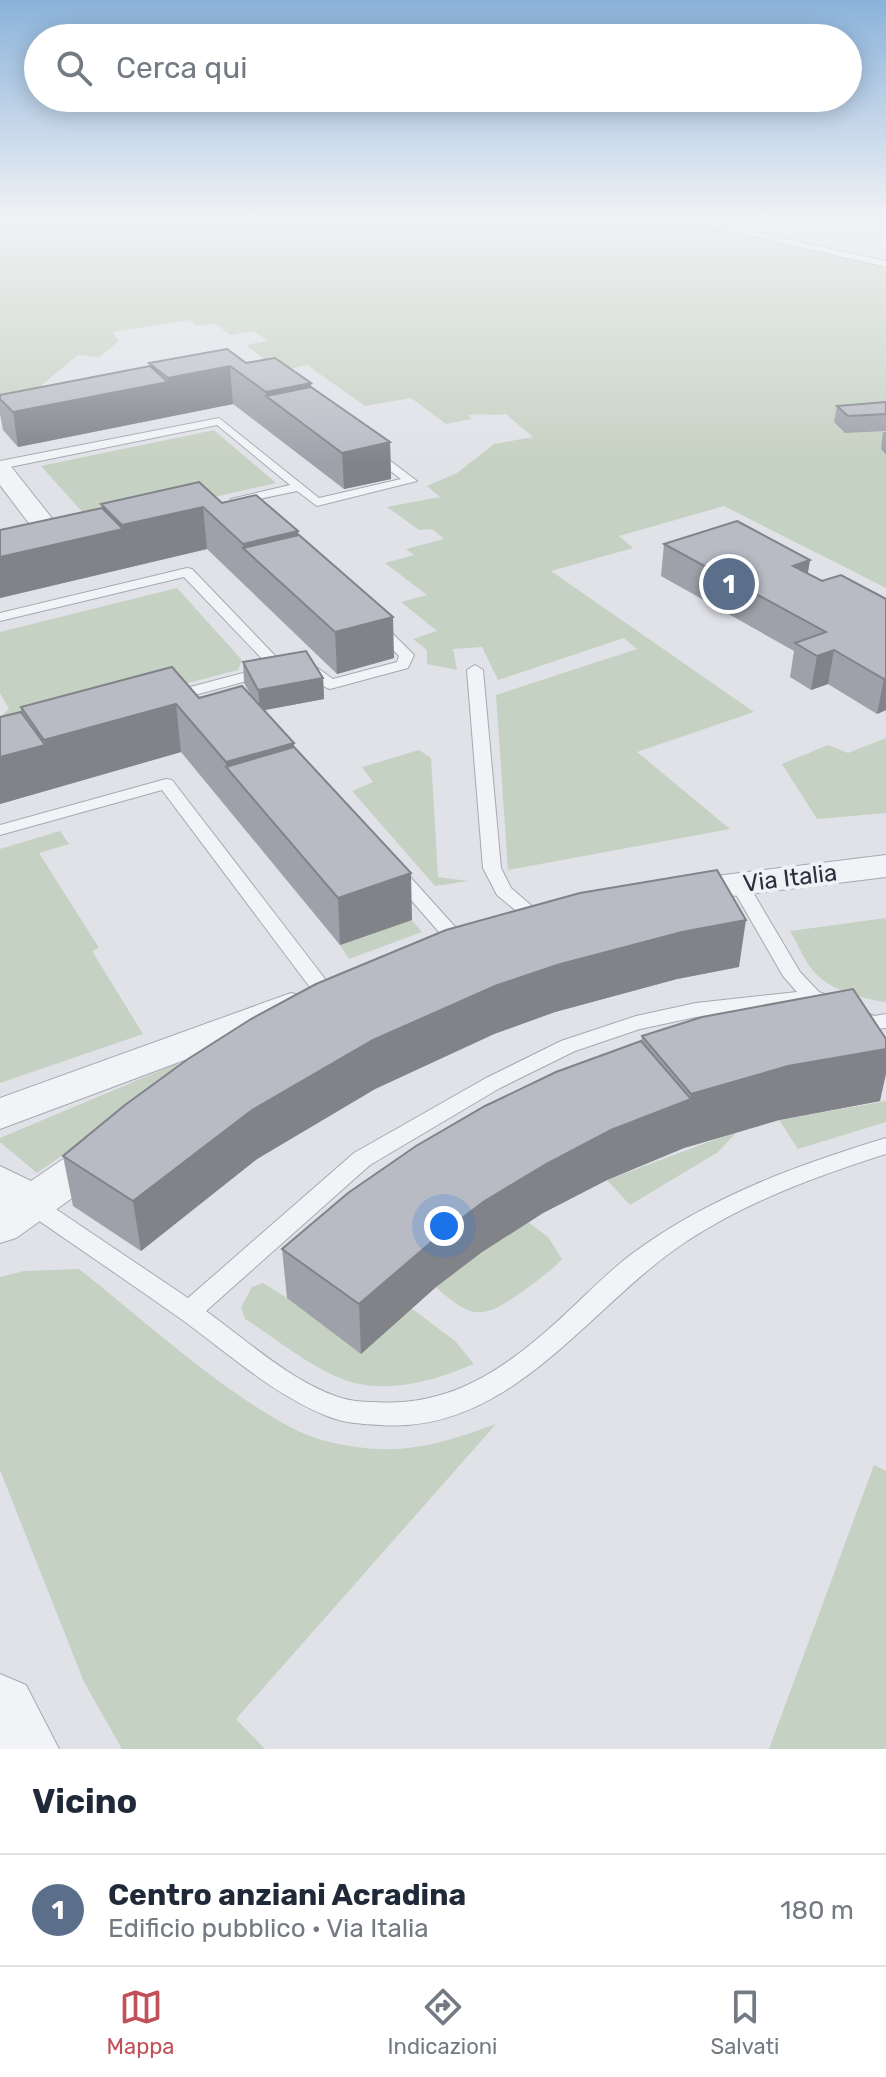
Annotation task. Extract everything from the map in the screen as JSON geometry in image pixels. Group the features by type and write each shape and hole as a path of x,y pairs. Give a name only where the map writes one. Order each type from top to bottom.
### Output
{"street":[{"path":"0,467 64,540 0,555"},
{"name":"Via Italia","path":"648,897 886,866"},
{"path":"468,941 552,916"},
{"path":"219,1073 340,987"},
{"path":"0,1114 340,987"},
{"path":"10,1204 144,1125"},
{"path":"0,1711 21,1749"}],"lane":[{"path":"0,467 219,421 317,502 411,481 363,444"},
{"path":"241,505 299,487"},
{"path":"0,617 187,572 279,668"},
{"path":"150,702 231,688 279,668 308,663 330,684 403,665 407,655 363,614"},
{"path":"475,670 492,868 503,891 552,916"},
{"path":"0,830 166,784 340,987"},
{"path":"380,855 468,941"},
{"path":"739,884 793,976 812,997"},
{"path":"189,1312 362,1159 493,1083 568,1046 636,1023 696,1010 812,997 879,1022 886,1044"},
{"path":"10,1204 189,1312 287,1382 338,1409 399,1417 445,1410 483,1393 538,1354 596,1297 642,1260 706,1217 807,1170 886,1146"}],"green space":[{"path":"0,301 886,301 886,449 881,450 886,455 886,588 724,506 619,536 633,548 551,571 754,712 637,752 730,829 508,870 496,695 637,649 624,638 498,680 482,647 453,649 457,670 427,664 427,650 413,639 437,631 401,602 427,595 385,563 414,555 406,549 444,539 432,529 419,530 387,507 440,497 427,486 457,473 494,444 533,437 506,414 468,415 472,419 446,424 411,398 365,406 307,365 279,371 246,345 267,341 254,331 230,335 215,323 197,326 190,320 112,332 119,341 99,357 78,355 25,399 0,414"},
{"path":"214,430 276,483 97,524 41,466"},
{"path":"177,588 242,660 238,670 10,729 0,728 0,717 9,709 0,693 0,632"},
{"path":"886,738 886,813 817,819 782,764 828,745 848,753"},
{"path":"419,750 431,758 438,877 468,881 435,886 352,791 373,782 362,767"},
{"path":"60,831 69,844 39,853 99,948 92,951 143,1034 0,1083 0,849"},
{"path":"886,918 886,1002 849,993 823,980 808,964 790,931"},
{"path":"412,920 422,932 349,959 340,945"},
{"path":"176,1064 189,1067 37,1173 0,1142 0,1138"},
{"path":"886,1101 886,1122 798,1149 779,1120"},
{"path":"738,1131 718,1152 630,1205 607,1180"},
{"path":"528,1222 548,1237 562,1259 523,1291 498,1307 479,1312 460,1306 436,1287 482,1252"},
{"path":"79,1269 215,1378 272,1417 309,1436 349,1446 394,1449 438,1442 496,1424 236,1719 265,1749 122,1749 84,1682 0,1470 0,1277 24,1271"},
{"path":"263,1283 287,1298 411,1308 455,1341 474,1364 405,1385 370,1386 335,1376 300,1357 245,1319 241,1307 252,1287"},
{"path":"874,1465 886,1471 886,1749 769,1749"}],"building":[{"path":"227,349 246,363 275,358 311,383 266,392 230,366 168,378 149,363"},
{"path":"150,366 168,382 13,412 0,399 0,395"},
{"path":"311,387 390,442 342,453 266,396"},
{"path":"886,402 886,414 848,416 837,406"},
{"path":"199,482 222,503 256,495 298,531 243,544 203,507 122,525 101,504"},
{"path":"102,508 123,529 0,557 0,530"},
{"path":"737,521 810,560 793,566 822,581 841,575 886,599 886,678 834,650 817,656 795,643 826,632 664,544"},
{"path":"299,535 393,617 335,632 243,548"},
{"path":"306,651 323,678 258,690 243,662"},
{"path":"172,667 199,698 242,686 294,743 226,762 176,704 44,740 21,707"},
{"path":"21,712 45,745 0,757 0,717"},
{"path":"294,747 411,873 338,898 226,767"},
{"path":"717,870 746,920 682,932 557,965 495,986 373,1040 252,1110 133,1201 63,1156 188,1059 251,1019 316,984 446,930 580,893"},
{"path":"853,989 886,1039 886,1049 788,1066 691,1094 642,1036 702,1017"},
{"path":"641,1041 691,1099 611,1130 483,1202 359,1304 282,1249 348,1193 416,1146 485,1106 556,1072"}],"place":[{"name":"Centro anziani Acradina","path":"729,584"}]}
